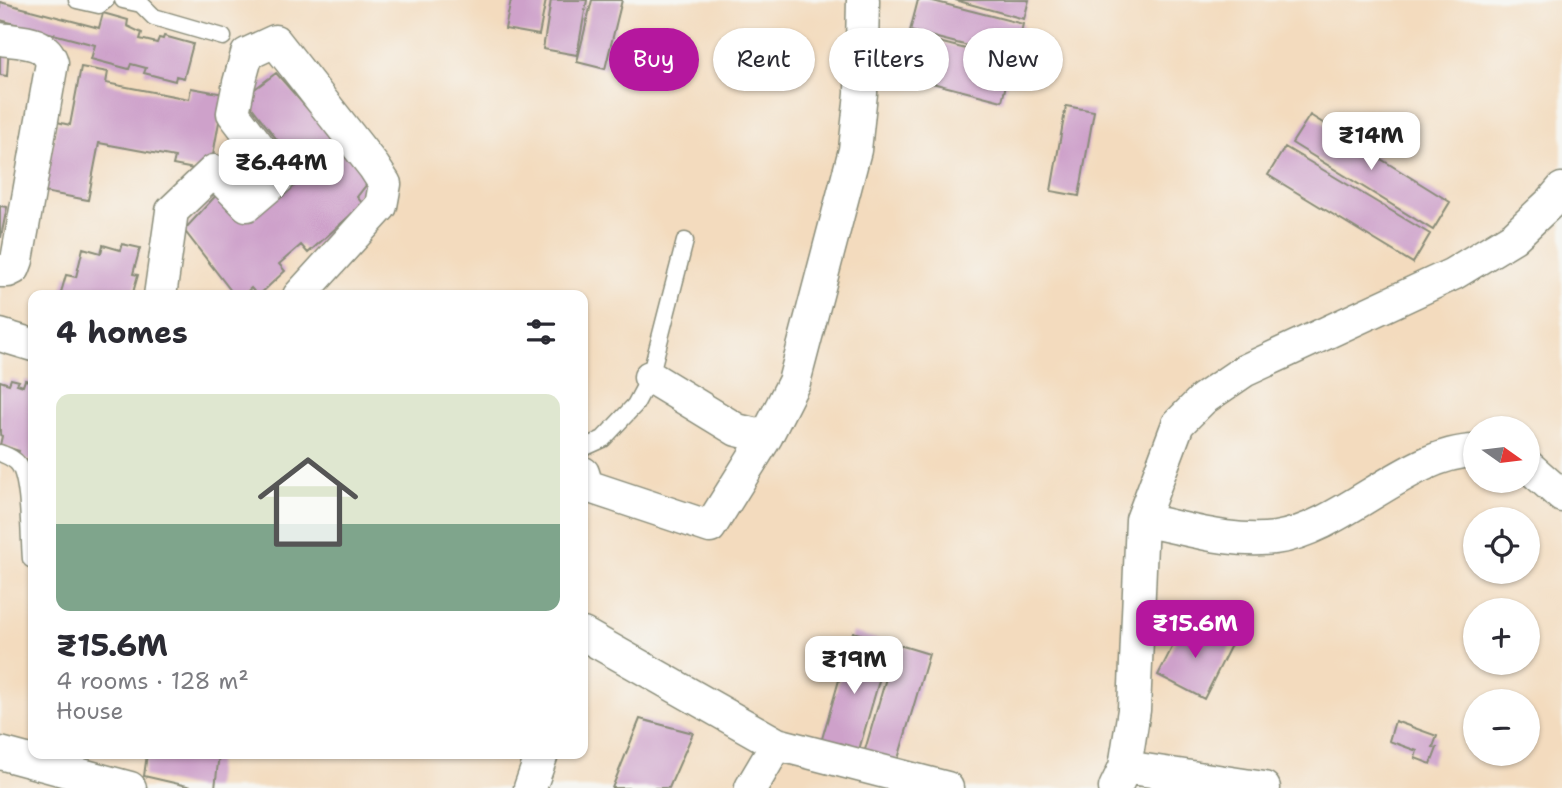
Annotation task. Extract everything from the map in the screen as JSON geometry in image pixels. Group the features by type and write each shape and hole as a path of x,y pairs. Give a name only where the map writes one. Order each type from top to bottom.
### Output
{"street":[{"path":"588,486 710,527 766,437 794,382 855,150 861,93 863,0"},
{"path":"0,38 42,47 49,52 52,62 17,260 14,268 0,271"},
{"path":"160,290 172,211 214,171 247,205 281,176 233,113 247,54 275,41 385,184 381,206 304,290"},
{"path":"1264,788 1120,777 1135,710 1142,520 1178,424 1203,399 1244,371 1453,274 1514,237 1562,188"},
{"path":"0,335 28,343"},
{"path":"650,376 737,430 766,437"},
{"path":"1142,520 1238,538 1276,538 1310,528 1436,459 1463,452"},
{"path":"1540,477 1562,496"},
{"path":"588,640 778,744 947,788"},
{"path":"751,788 778,744"},
{"path":"0,753 130,788"},
{"path":"530,788 540,759"}],"lane":[{"path":"77,0 99,5 106,0"},
{"path":"123,0 141,4 154,18 223,37"},
{"path":"588,446 603,439 635,405 650,376 685,241"},
{"path":"0,453 14,459 20,467 25,481 28,520"}],"building":[{"path":"511,0 546,0 539,35 505,29"},
{"path":"551,0 587,0 577,55 543,49"},
{"path":"592,0 622,0 615,28 609,28 609,53 605,69 577,62"},
{"path":"918,0 929,0 1023,24 1022,28 963,28 963,45 949,41 949,28 911,28"},
{"path":"955,0 1029,0 1024,19"},
{"path":"0,2 99,28 103,13 128,20 127,26 142,33 140,39 157,43 159,38 163,39 164,36 193,44 184,78 176,76 175,81 144,73 146,68 131,64 129,69 91,59 95,45 0,20"},
{"path":"0,44 9,45 7,76 0,75"},
{"path":"949,45 963,48 963,91 949,87"},
{"path":"81,67 108,72 106,83 189,99 191,88 224,94 210,172 173,165 175,157 99,143 88,200 44,192 57,122 70,125"},
{"path":"276,73 370,180 357,197 363,204 308,253 301,245 279,264 285,271 264,290 230,290 184,230 221,190 251,216 302,172 244,97"},
{"path":"963,91 1004,91 1002,101"},
{"path":"1066,106 1094,111 1079,196 1051,191"},
{"path":"1310,115 1450,202 1433,230 1292,143"},
{"path":"1285,147 1430,234 1413,263 1268,175"},
{"path":"0,206 7,207 1,237 0,237"},
{"path":"122,244 140,248 133,274 138,275 134,290 62,290 66,275 76,277 83,248 101,253 103,245 120,250"},
{"path":"11,379 19,381 17,384 23,386 25,380 28,381 28,460 17,457 19,451 0,445 0,381 9,384"},
{"path":"1185,622 1231,645 1204,699 1158,675"},
{"path":"853,632 890,643 856,760 819,749"},
{"path":"896,644 929,654 895,769 862,760"},
{"path":"640,719 693,733 669,788 612,788"},
{"path":"1395,721 1437,736 1433,747 1437,748 1431,764 1415,758 1417,751 1389,741"},
{"path":"146,759 218,759 215,788 196,788 144,776"}]}
